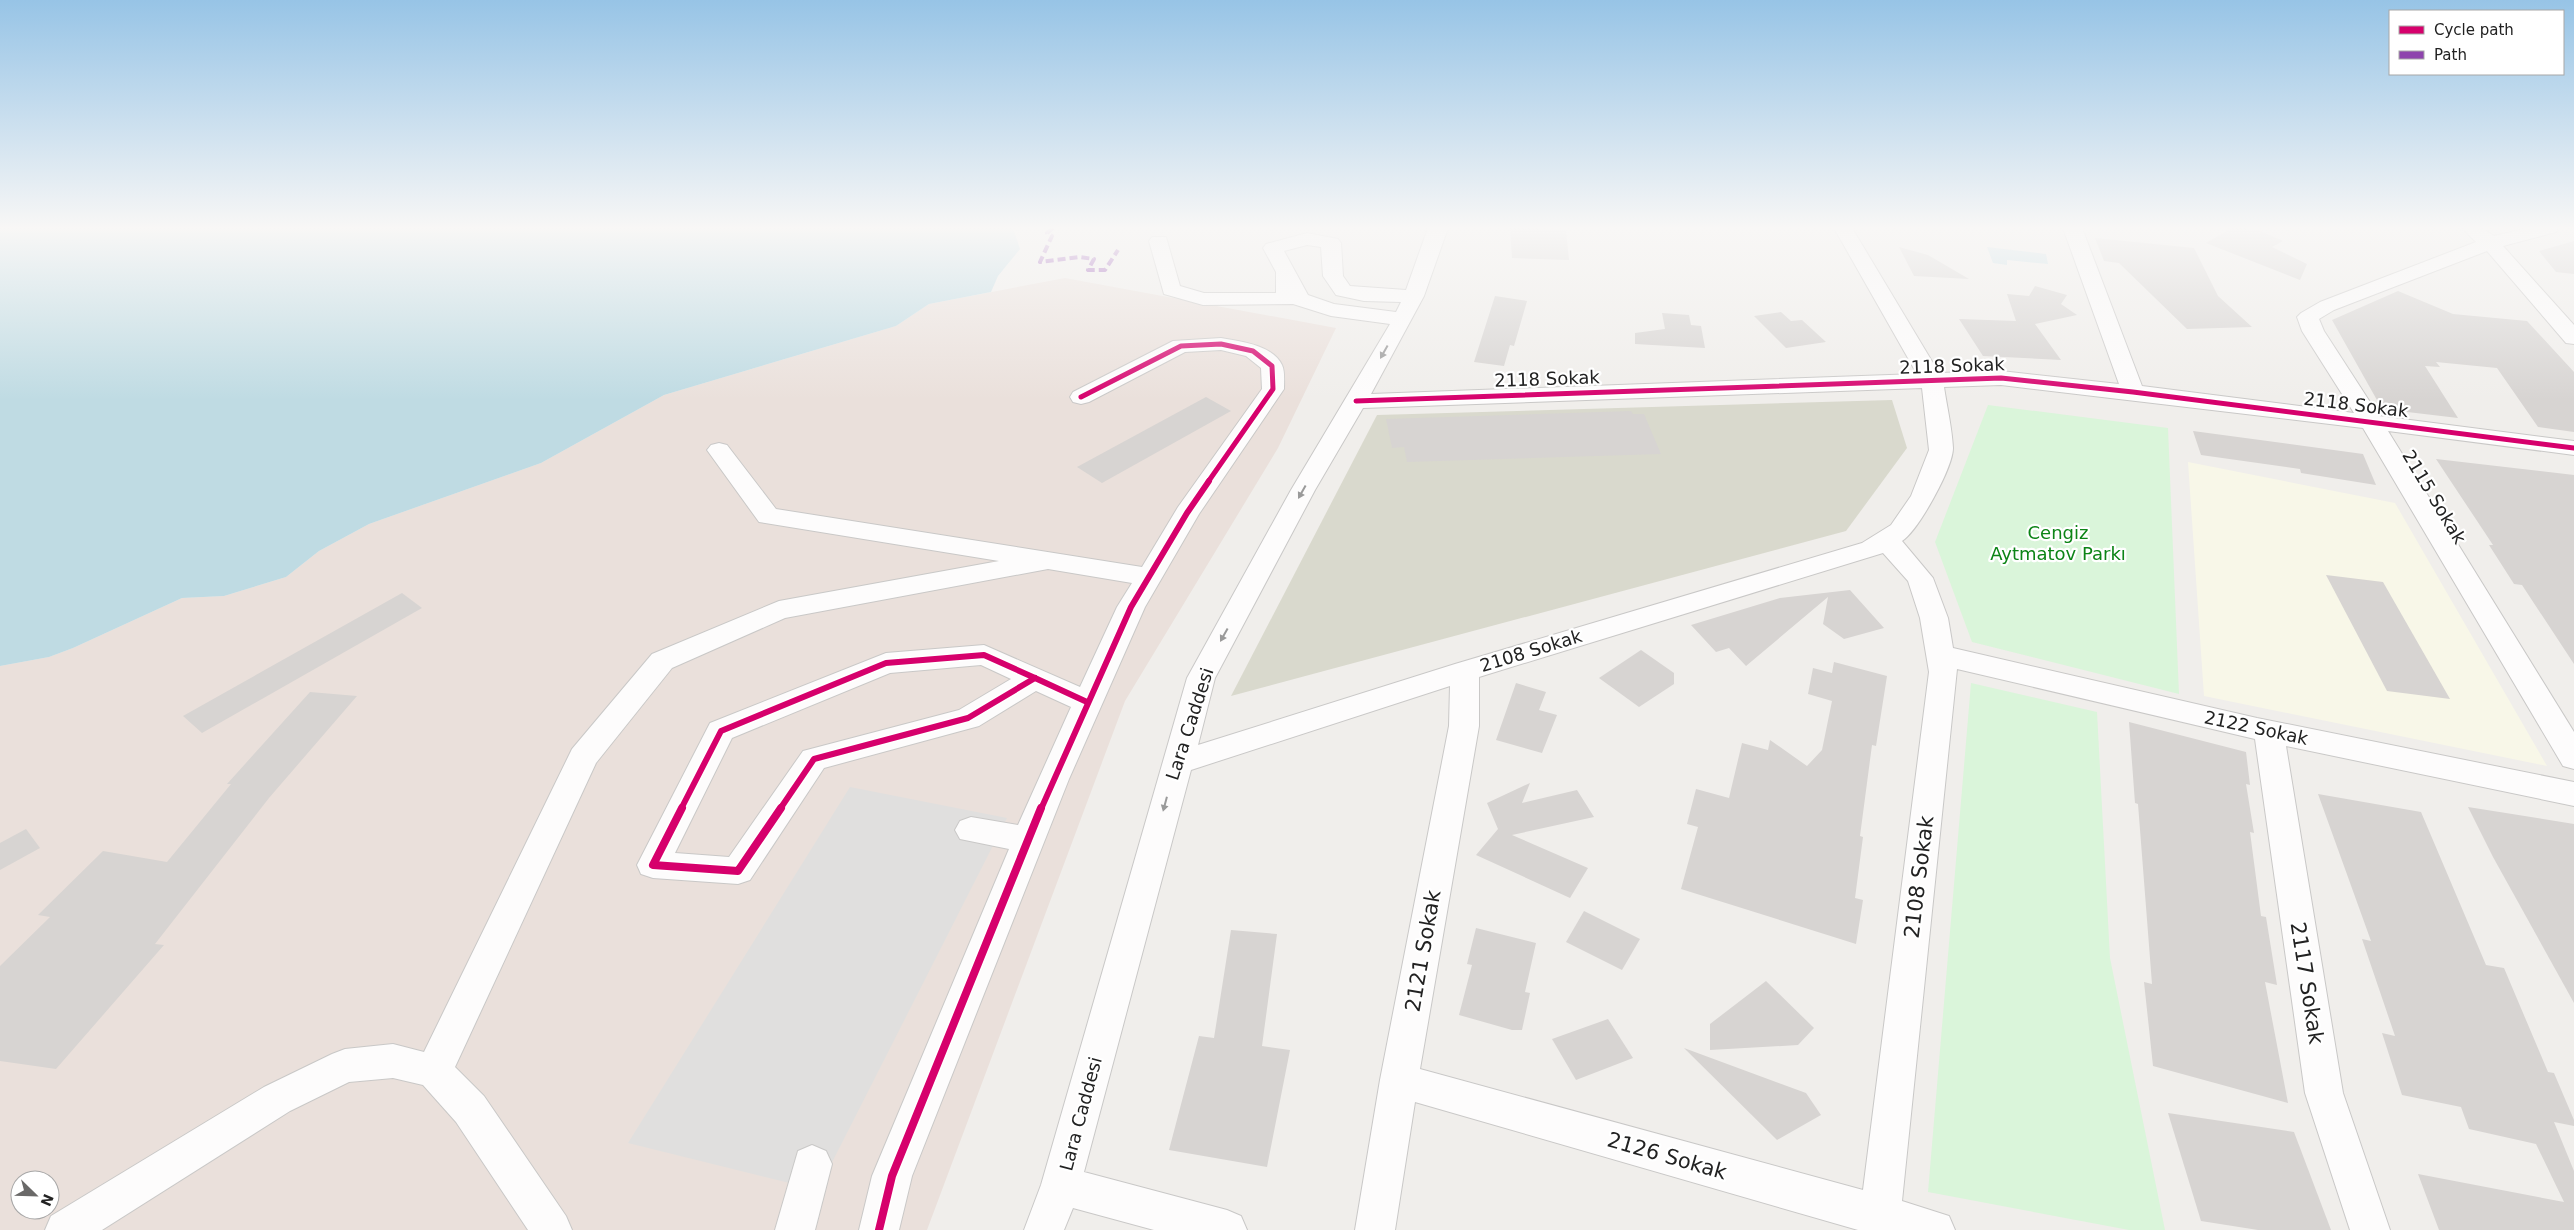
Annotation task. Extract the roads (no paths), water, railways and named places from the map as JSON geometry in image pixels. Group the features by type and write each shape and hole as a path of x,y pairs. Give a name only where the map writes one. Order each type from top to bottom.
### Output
{"street":[{"path":"1170,285 1171,290 1203,299 1287,299 1286,285"},
{"path":"1292,285 1300,299 1331,310 1408,308"},
{"path":"1340,285 1343,290 1408,308"},
{"name":"Lara Caddesi","path":"1044,1230 1062,1185 1176,763 1201,678 1303,490 1408,308 1416,285"},
{"path":"1876,285 1932,381"},
{"path":"2094,285 2133,392"},
{"name":"2115 Sokak","path":"2380,285 2327,306 2308,317 2312,330 2371,422 2574,758"},
{"path":"2527,285 2574,338"},
{"path":"879,1230 892,1176 1029,839 1131,607 1188,513 1273,389 1272,366 1253,351 1221,344 1182,346 1081,397"},
{"name":"2118 Sokak","path":"1356,400 2001,378 2133,392 2574,448"},
{"name":"2108 Sokak","path":"1176,763 1465,671 1871,549 1900,531 1923,496 1941,450 1932,381"},
{"path":"719,450 768,516 1149,577"},
{"name":"2108 Sokak","path":"1878,1223 1943,672 1934,618 1920,578 1886,540"},
{"path":"434,1071 583,757 662,661 779,610 1048,561"},
{"path":"1035,678 968,718 814,759 738,871 652,866 722,731 886,663 984,655 1035,678 1088,702"},
{"name":"2122 Sokak","path":"1940,655 2140,704 2407,761 2574,794"},
{"name":"2121 Sokak","path":"1375,1230 1399,1080 1464,726 1465,671"},
{"name":"2117 Sokak","path":"2269,731 2324,1093 2370,1230"},
{"path":"971,830 1029,839"},
{"path":"65,1230 277,1099 345,1066 393,1061 434,1071 470,1109 552,1230"},
{"name":"2126 Sokak","path":"1399,1080 1878,1223 1935,1230"},
{"path":"795,1230 812,1164"},
{"path":"1062,1185 1227,1230"}],"water":[{"path":"0,285 994,285 991,292 929,304 896,326 664,395 541,463 369,524 319,551 286,577 224,596 182,598 73,648 49,657 0,666"}],"park label":[{"name":"Cengiz Aytmatov Parkı","path":"2058,543"}]}
